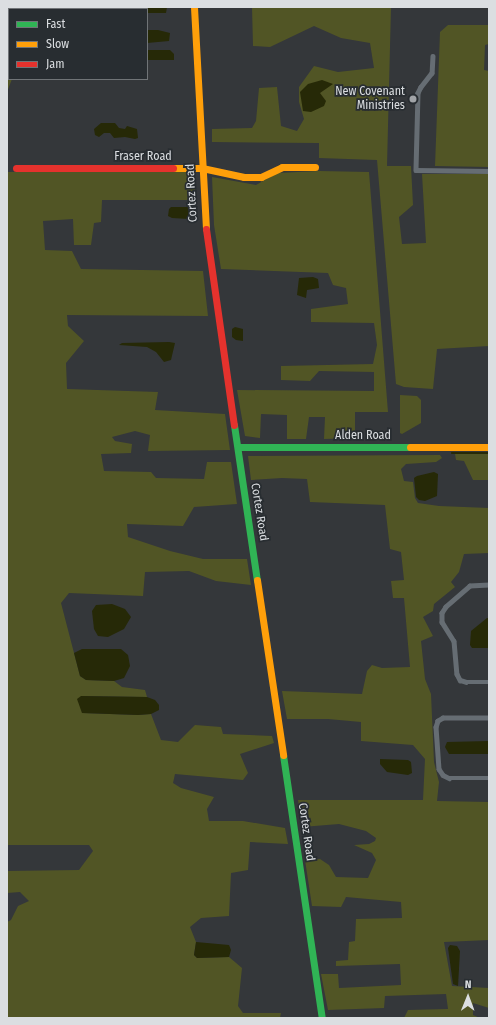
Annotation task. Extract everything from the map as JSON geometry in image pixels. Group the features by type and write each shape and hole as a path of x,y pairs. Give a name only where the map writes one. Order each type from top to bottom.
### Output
{"street":[{"name":"Cortez Road","path":"194,7 206,234 322,1018"},
{"path":"433,56 432,73 420,87 418,93 416,170 489,170"},
{"name":"Fraser Road","path":"16,168 202,168 238,176 261,177 282,167 315,167"},
{"name":"Alden Road","path":"238,447 489,447"},
{"path":"489,585 470,586 446,607 442,613 442,622 454,641 457,674 460,680 466,682 489,682"},
{"path":"489,718 443,718 438,721 436,727 439,769 443,775 449,778 489,778"}],"shaded area":[{"path":"167,7 166,13 148,13 148,8 122,8"},
{"path":"252,7 391,7 387,166 411,166 413,205 399,217 402,244 426,243 422,174 489,174 489,346 437,349 433,389 404,387 396,384 377,160 319,158 319,143 212,142 212,129 252,128 256,121 259,88 277,87 281,126 297,131 304,119 299,102 299,87 314,66 338,72 374,68 370,43 341,38 314,26 270,47 253,46"},
{"path":"448,25 489,25 489,44 485,45 484,70 489,71 489,167 435,166 440,32"},
{"path":"148,30 158,30 170,33 169,41 148,43"},
{"path":"8,41 8,80 12,80 7,92"},
{"path":"148,50 170,50 174,54 174,60 148,60"},
{"path":"322,80 333,84 320,93 326,101 324,106 311,112 303,111 300,92 308,84"},
{"path":"101,123 115,123 119,128 125,129 127,126 137,129 138,138 114,138 110,133 104,133 99,137 95,135 94,129"},
{"path":"319,171 369,172 388,412 355,412 355,438 324,439 325,417 309,417 306,439 287,439 287,415 261,414 260,438 245,436 237,390 374,391 374,372 319,371 310,381 281,380 281,366 373,364 377,345 374,323 311,322 311,309 348,304 346,288 333,285 328,273 221,269 214,225 212,177 256,185 277,173"},
{"path":"7,172 192,172 195,176 195,200 102,200 101,222 94,223 91,245 74,245 73,219 43,221 45,250 72,251 81,269 203,271 208,316 67,315 68,326 84,341 66,363 67,389 158,392 155,410 225,414 230,450 148,451 150,435 135,431 112,437 115,441 132,444 131,453 101,454 104,471 151,472 156,478 204,479 207,462 231,462 237,504 194,507 183,526 127,524 128,537 170,551 203,559 247,559 251,585 216,581 189,571 145,572 143,596 69,593 61,603 80,676 86,680 114,681 122,687 145,690 147,697 81,696 82,713 151,714 161,740 178,742 195,725 221,727 223,734 272,736 274,743 240,754 248,773 243,780 175,774 173,783 181,788 214,797 207,809 209,821 243,821 285,828 288,844 250,842 248,870 231,873 229,916 201,918 190,927 196,942 194,955 197,958 229,957 242,968 238,1006 243,1013 281,1013 280,1018 7,1018 7,922 11,920 18,906 29,901 20,892 7,893 7,871 79,870 93,851 89,845 7,845"},
{"path":"171,207 188,207 191,209 191,217 189,219 172,218 168,216 169,209"},
{"path":"313,277 318,279 319,288 307,290 306,298 297,295 299,278"},
{"path":"235,327 243,329 243,341 236,340 232,337 232,329"},
{"path":"122,343 175,343 171,360 164,362 156,352 147,347 119,345"},
{"path":"400,395 417,396 421,400 421,423 402,434 400,433"},
{"path":"455,454 489,454 489,480 473,480 464,461 456,460"},
{"path":"440,455 442,458 436,462 406,464 401,469 404,481 413,482 415,498 418,503 439,506 489,508 489,553 464,554 459,572 451,582 455,587 434,604 433,611 423,617 433,636 421,641 425,679 431,694 434,762 439,782 437,801 489,802 489,940 444,942 452,986 489,988 489,1008 473,1003 473,1015 480,1018 404,1018 408,1010 448,1009 446,994 385,996 384,1008 328,1010 321,974 338,974 339,988 401,985 400,964 336,966 336,961 348,960 349,942 355,941 356,919 402,918 401,902 346,897 341,907 312,906 305,860 320,859 329,865 336,877 368,878 376,860 372,853 354,845 369,844 375,841 376,838 366,831 339,824 302,827 298,800 423,800 425,759 413,745 361,741 361,722 328,719 287,719 282,691 362,694 367,671 372,665 382,668 410,667 404,598 393,598 391,581 404,580 401,552 390,549 385,505 310,502 307,479 282,478 251,480 248,456"},
{"path":"434,472 438,474 437,496 425,501 419,500 416,497 414,478"},
{"path":"112,604 125,609 131,617 124,629 108,637 98,636 94,629 92,611 96,605"},
{"path":"489,618 489,648 472,648 470,645 471,631"},
{"path":"82,649 121,649 128,655 130,666 124,678 114,681 86,680 80,676 74,653"},
{"path":"81,696 147,697 155,700 159,705 159,710 151,714 138,715 82,713 77,699"},
{"path":"489,741 489,754 449,754 445,747 447,742"},
{"path":"380,759 408,760 411,762 412,773 408,775 387,772 380,764"},
{"path":"196,942 229,945 231,950 229,957 197,958 194,955"},
{"path":"450,945 457,946 460,951 458,986 453,984 448,948"}],"waterway":[{"path":"452,453 489,453"}],"traffic: fast":[{"path":"234,425 257,580"},
{"path":"238,447 410,447"},
{"path":"283,755 322,1018"}],"traffic: slow":[{"path":"194,7 206,229"},
{"path":"173,168 202,168 244,177 261,177 282,167 315,167"},
{"path":"410,447 489,447"},
{"path":"257,580 283,755"}],"traffic: jam":[{"path":"16,168 173,168"},
{"path":"206,229 234,425"}],"place":[{"name":"New Covenant Ministries","path":"413,99"}]}
